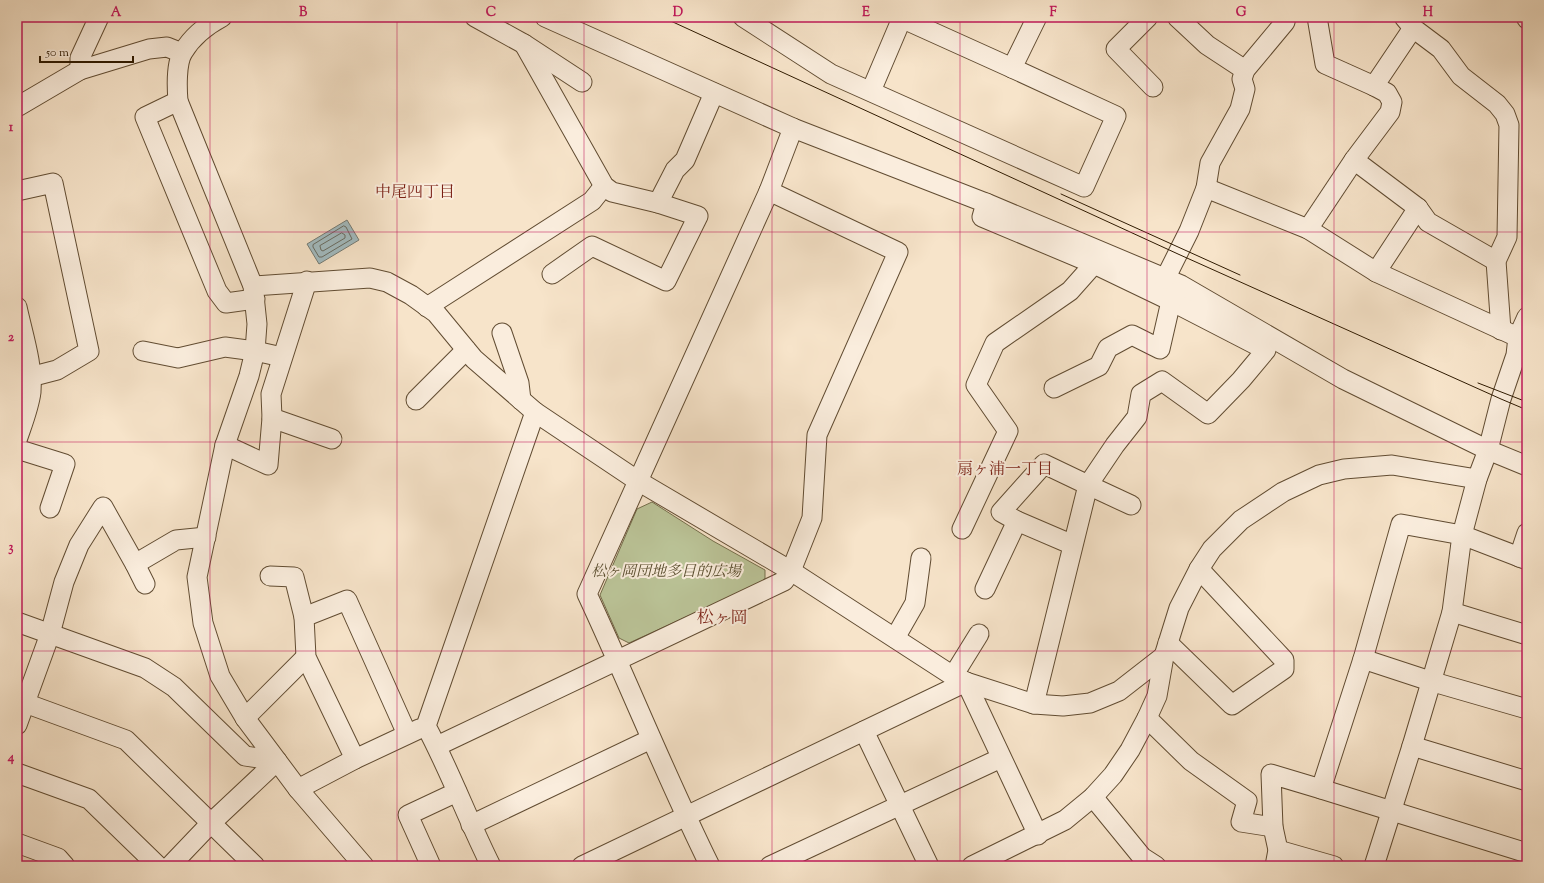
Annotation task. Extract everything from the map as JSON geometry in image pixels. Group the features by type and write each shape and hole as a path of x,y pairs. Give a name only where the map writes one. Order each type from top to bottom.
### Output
{"street":[{"path":"80,70 80,58 99,17"},
{"path":"475,17 524,44 582,82"},
{"path":"545,17 793,128 986,203 1173,282 1343,379 1488,450 1527,466"},
{"path":"743,17 831,74 1084,187 1116,116 901,18 871,91"},
{"path":"1012,68 1037,17"},
{"path":"1148,17 1116,50 1153,87"},
{"path":"1177,17 1206,45 1245,70"},
{"path":"1054,388 1099,366 1108,348 1132,335 1160,349 1171,301 1173,282 1189,231 1206,188 1210,163 1240,109 1245,89 1242,80 1245,70 1285,22 1286,17"},
{"path":"1308,229 1354,160 1390,112 1392,102 1387,93 1325,64 1317,17"},
{"path":"221,18 198,33 182,53 176,81 178,101 254,292 257,324 255,351 249,376 224,445 197,577 203,623 220,676 245,718 298,789 364,866"},
{"path":"1374,86 1409,23 1441,49 1461,76 1497,104 1505,114 1509,125 1507,237 1496,261 1516,345"},
{"path":"524,44 604,186 612,192 658,203 698,216 666,281 592,246 552,274"},
{"path":"17,107 80,70 149,49 167,47 182,53"},
{"path":"658,203 675,170 685,160 714,93"},
{"path":"178,101 145,117 217,291 226,302 254,292 307,281 370,278 387,282 411,295 436,313 474,359 528,406 638,481 791,571 960,679 1034,704 1063,706 1090,703 1119,691 1166,650"},
{"path":"710,866 651,739 618,660 587,594 769,191 793,128"},
{"path":"1354,160 1418,208 1428,222 1496,261"},
{"path":"17,191 53,183 89,351 57,370 30,377"},
{"path":"427,307 592,201 604,186"},
{"path":"1206,188 1308,229 1376,272 1516,345"},
{"path":"437,746 784,581 791,571 812,518 817,435 898,252 769,191"},
{"path":"986,203 982,217 1094,264 1171,301 1266,350 1242,380 1208,414 1162,381 1141,394 1137,417 1115,445 1088,485 1034,704"},
{"path":"1376,272 1418,208"},
{"path":"962,529 1008,431 976,385 995,343 1070,291 1094,264"},
{"path":"224,445 268,464 272,418 271,394 307,281"},
{"path":"17,307 20,337 30,364 30,393 25,418 17,440"},
{"path":"1374,866 1452,612 1462,535 1477,479 1488,450 1516,345 1527,317"},
{"path":"491,866 471,825 437,746 426,726 528,406 502,333"},
{"path":"143,351 178,358 225,347 255,351 282,357"},
{"path":"416,400 466,350"},
{"path":"272,418 332,439"},
{"path":"17,449 65,464 50,508"},
{"path":"1073,545 1000,512 1044,464 1131,505"},
{"path":"972,866 1038,835 1065,820 1093,797 1113,775 1130,750 1147,718 1156,696 1166,650 1178,608 1199,569 1212,549 1241,520 1283,492 1319,476 1344,469 1392,465 1477,479"},
{"path":"17,725 50,634 64,582 79,545 103,507 145,584"},
{"path":"985,589 1017,521"},
{"path":"1321,789 1363,659 1401,524 1462,535 1523,559 1527,533"},
{"path":"135,564 176,540 206,537"},
{"path":"895,638 915,603 921,558"},
{"path":"1166,650 1232,705 1284,669 1284,660 1199,569"},
{"path":"270,576 294,577 304,617 306,657 355,759"},
{"path":"304,617 347,600 407,734"},
{"path":"1452,612 1527,635"},
{"path":"17,622 145,668 174,686 245,756 277,760"},
{"path":"582,866 864,731 960,679 979,634"},
{"path":"245,718 306,657"},
{"path":"1363,659 1430,681 1527,709"},
{"path":"960,679 1001,758 1038,835"},
{"path":"25,703 126,740 255,866"},
{"path":"1147,718 1191,761 1247,801 1241,822 1273,828"},
{"path":"298,789 355,759 426,726"},
{"path":"864,731 929,866"},
{"path":"471,825 651,739"},
{"path":"1412,746 1527,781"},
{"path":"770,866 1001,758"},
{"path":"170,866 211,823 277,760"},
{"path":"17,773 89,799 158,866"},
{"path":"1334,866 1277,858 1273,828 1271,774 1527,853"},
{"path":"431,866 408,815 457,792"},
{"path":"1093,797 1143,863"},
{"path":"17,843 58,858 65,866"}],"green space":[{"name":"松ヶ岡団地多目的広場","path":"652,502 713,541 765,570 765,581 629,643 619,638 600,595 637,509"}],"water":[{"path":"347,220 359,240 319,264 307,244"}],"tram line":[{"path":"662,17 1178,254 1527,410"},
{"path":"1061,194 1240,275"},
{"path":"1478,383 1527,402"}],"district":[{"name":"中尾四丁目","path":"415,191"},
{"name":"扇ヶ浦一丁目","path":"1005,468"},
{"name":"松ヶ岡","path":"722,617"}]}
